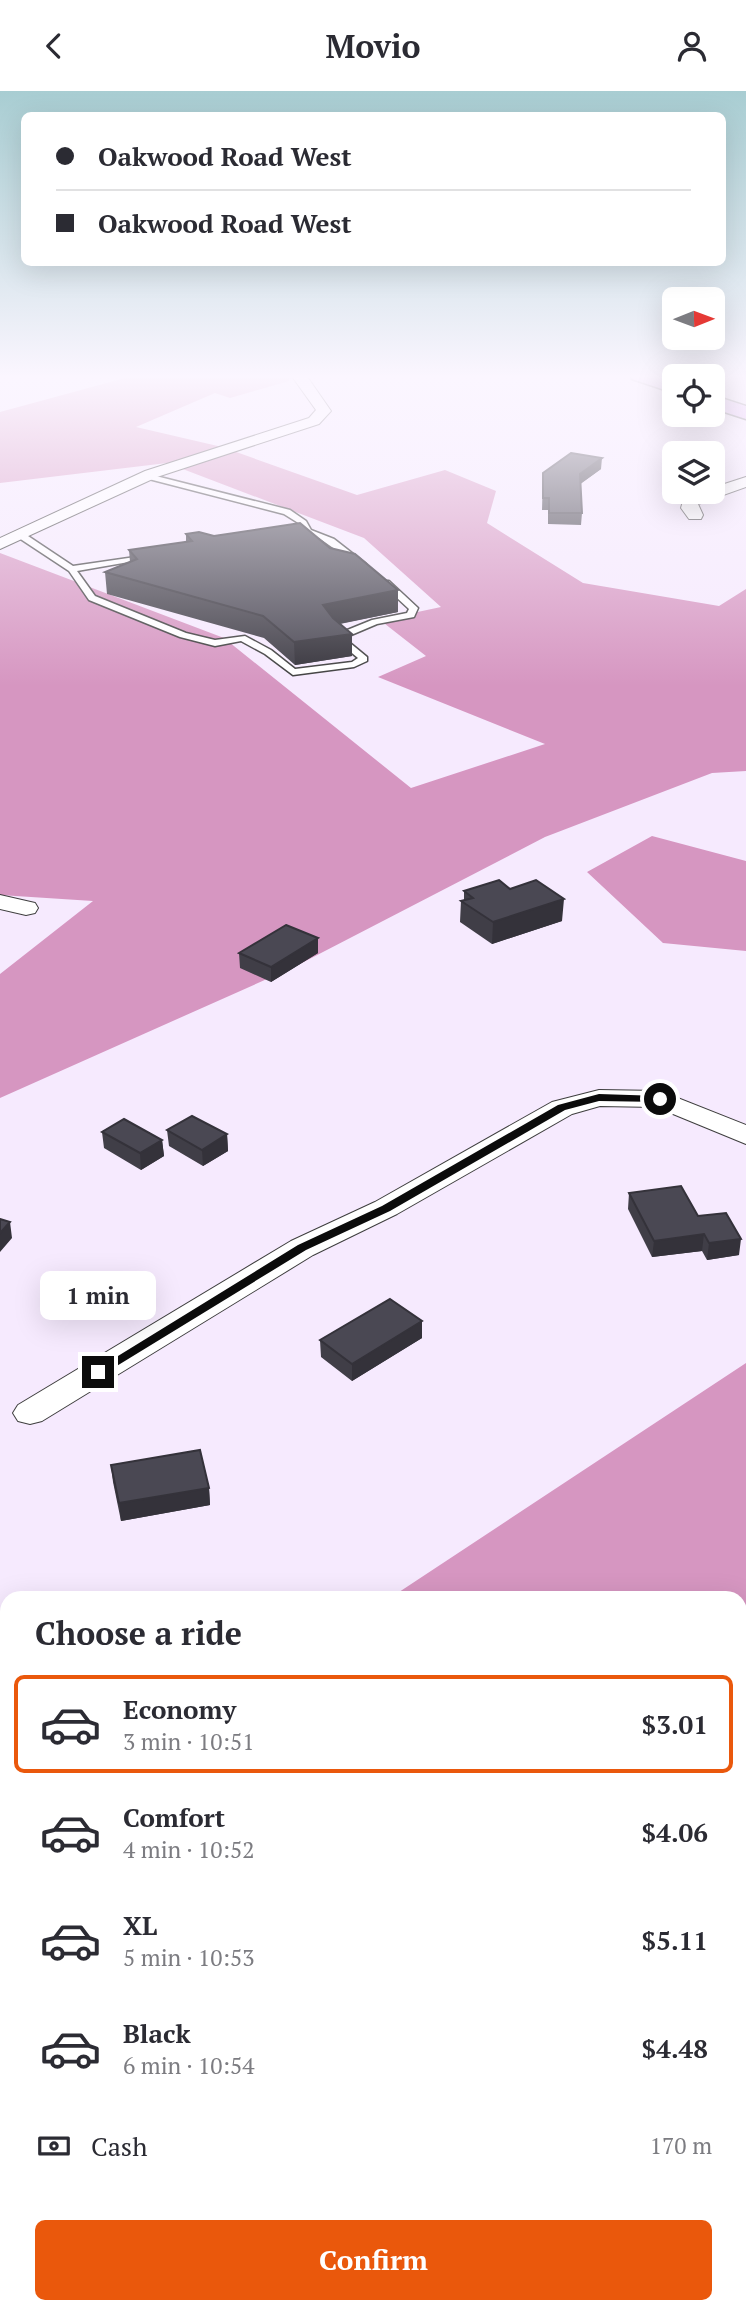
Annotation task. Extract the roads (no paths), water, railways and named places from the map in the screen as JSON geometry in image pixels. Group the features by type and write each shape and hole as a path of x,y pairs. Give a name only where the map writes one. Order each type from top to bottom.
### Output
{"street":[{"path":"0,544 142,479"},
{"path":"695,515 690,508 690,501 746,482"},
{"path":"0,902 26,908"},
{"path":"30,1413 302,1248 386,1209 562,1108 599,1098 660,1099 746,1135"}],"lane":[{"path":"158,479 287,512 303,523 307,530"},
{"path":"281,535 307,530 325,537 369,570"},
{"path":"22,536 72,569 92,598 183,635 215,643 242,638 268,652 293,672 354,664 364,659 338,637 340,634 411,615 414,608 380,578"},
{"path":"72,569 161,554"}]}
